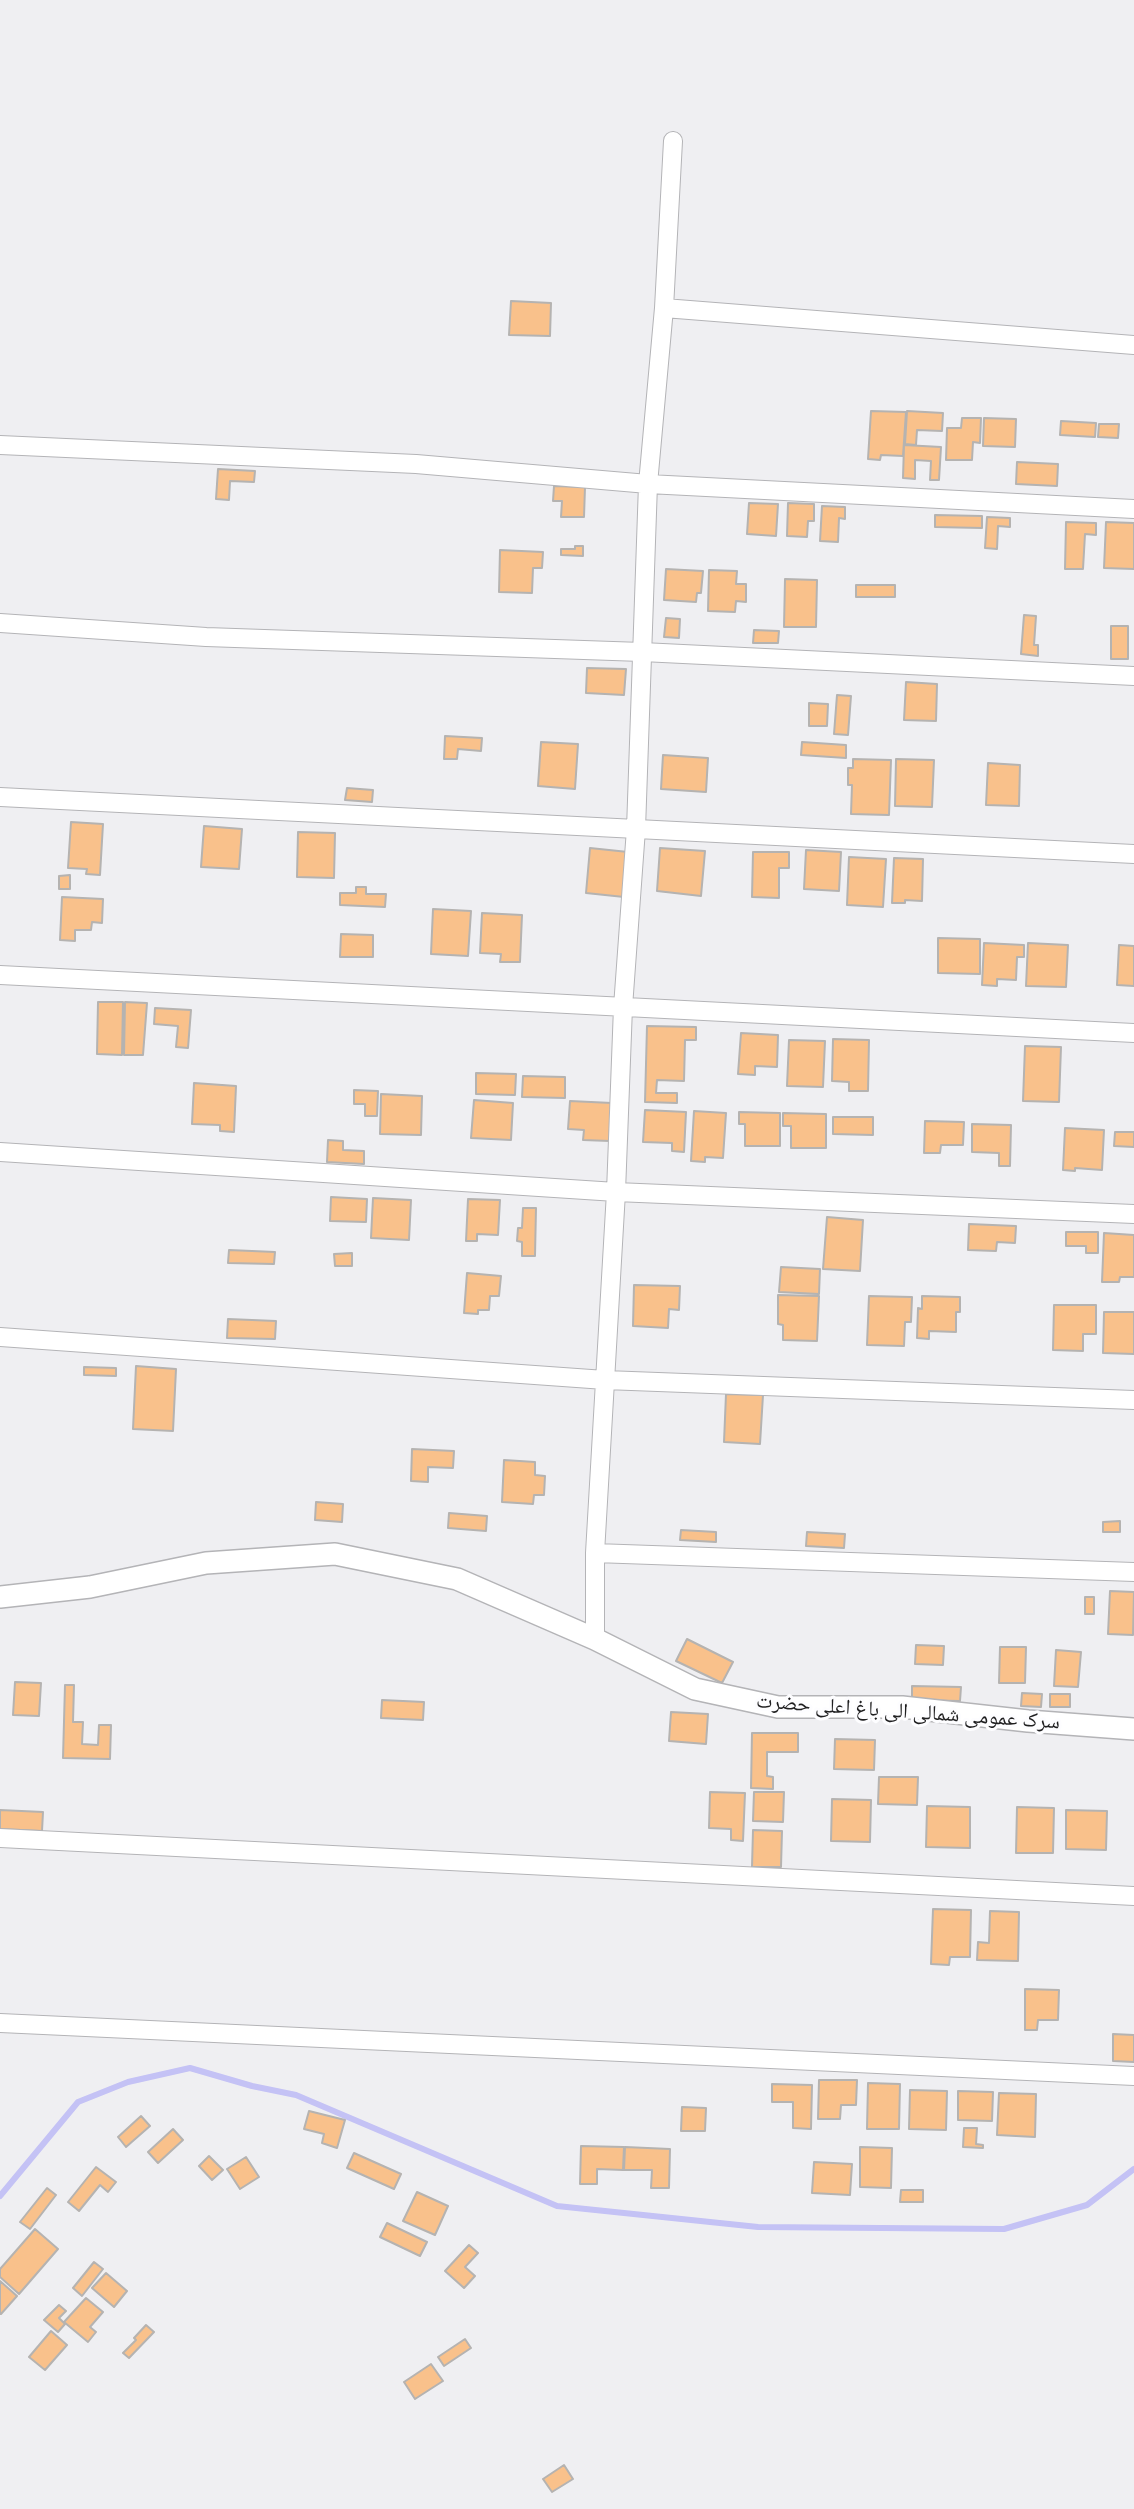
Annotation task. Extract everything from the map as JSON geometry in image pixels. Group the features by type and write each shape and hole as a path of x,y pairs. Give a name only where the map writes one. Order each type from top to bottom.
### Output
{"street":[{"path":"595,1639 595,1553 616,1192 623,1007 636,829 648,484 664,308 673,141"},
{"path":"664,308 1134,345"},
{"path":"0,445 416,464 648,484 1134,509"},
{"path":"0,623 206,637 642,652 1134,676"},
{"path":"0,797 1134,853"},
{"path":"0,975 1134,1033"},
{"path":"0,1152 616,1192 1134,1214"},
{"path":"0,1337 606,1380 1134,1400"},
{"path":"595,1553 1134,1572"},
{"name":"سرک عمومی شمالی الی باغ اعلی حضرت","path":"0,1597 90,1587 206,1563 335,1554 457,1579 595,1639 695,1689 778,1707 902,1707 1134,1729"},
{"path":"0,1838 1134,1896"},
{"path":"0,2023 1134,2076"}],"building":[{"path":"511,301 551,303 550,336 509,335"},
{"path":"871,411 906,412 903,456 881,455 880,460 868,459"},
{"path":"907,411 943,413 942,431 917,430 916,445 905,444"},
{"path":"962,418 981,418 980,443 973,442 972,460 946,460 947,428 961,428"},
{"path":"984,418 1016,419 1015,447 983,446"},
{"path":"1061,421 1096,423 1095,437 1060,435"},
{"path":"1099,424 1119,424 1118,438 1098,437"},
{"path":"904,445 941,447 939,480 930,480 931,461 915,460 915,479 903,478"},
{"path":"1017,462 1058,464 1057,486 1016,484"},
{"path":"218,469 255,471 254,482 230,481 229,500 216,499"},
{"path":"554,486 585,487 584,517 561,517 562,501 553,501"},
{"path":"749,503 778,504 776,536 747,534"},
{"path":"788,503 814,504 814,521 808,521 807,537 787,536"},
{"path":"822,506 845,507 845,519 839,518 838,542 820,541"},
{"path":"935,515 982,516 982,528 935,527"},
{"path":"987,517 1010,518 1010,527 998,526 997,549 985,548"},
{"path":"1066,522 1096,523 1096,535 1085,534 1083,569 1065,569"},
{"path":"1106,522 1134,523 1134,569 1104,568"},
{"path":"575,546 583,546 583,556 561,555 561,549 575,549"},
{"path":"500,550 543,552 542,568 533,568 532,593 499,592"},
{"path":"666,569 703,571 701,593 697,593 696,602 664,600"},
{"path":"709,570 737,571 736,584 746,584 746,602 736,601 735,612 708,611"},
{"path":"785,579 817,580 816,627 784,627"},
{"path":"856,585 895,585 895,597 856,597"},
{"path":"1024,615 1036,616 1034,645 1038,645 1038,656 1021,654"},
{"path":"666,618 680,619 679,638 664,637"},
{"path":"1111,626 1128,626 1128,659 1111,659"},
{"path":"754,630 779,631 778,643 753,643"},
{"path":"587,668 626,669 624,695 586,693"},
{"path":"906,682 937,684 936,721 904,720"},
{"path":"837,695 851,696 848,735 834,734"},
{"path":"809,703 828,704 827,726 809,726"},
{"path":"445,736 482,738 481,751 458,749 457,759 444,759"},
{"path":"541,742 578,744 575,789 538,786"},
{"path":"802,742 846,745 846,758 801,755"},
{"path":"663,755 708,758 706,792 661,789"},
{"path":"853,759 891,760 889,815 851,814 852,785 848,785 848,768 853,768"},
{"path":"896,759 934,760 932,807 895,806"},
{"path":"988,763 1020,765 1019,806 986,805"},
{"path":"347,788 373,790 372,802 345,800"},
{"path":"71,822 103,824 100,875 86,874 87,869 68,868"},
{"path":"204,826 242,829 239,869 201,867"},
{"path":"298,832 335,833 334,878 297,877"},
{"path":"590,848 628,852 624,897 586,893"},
{"path":"660,848 705,851 701,896 657,891"},
{"path":"806,850 841,852 839,891 804,889"},
{"path":"753,852 789,852 789,868 779,868 779,898 752,897"},
{"path":"849,857 886,859 883,907 847,905"},
{"path":"894,858 923,859 922,901 905,900 905,903 892,903"},
{"path":"70,875 70,889 59,889 59,876"},
{"path":"356,887 366,887 366,894 386,894 385,907 340,905 340,893 356,893"},
{"path":"62,897 103,899 102,923 92,922 91,930 75,930 75,941 60,940"},
{"path":"433,909 471,911 468,956 431,954"},
{"path":"482,913 522,915 520,962 500,962 501,954 480,953"},
{"path":"341,934 373,935 373,957 340,957"},
{"path":"938,938 980,939 980,974 938,973"},
{"path":"984,943 1024,945 1024,957 1017,957 1016,980 997,979 997,986 982,985"},
{"path":"1028,943 1068,945 1066,987 1026,986"},
{"path":"1119,945 1134,946 1134,986 1117,985"},
{"path":"98,1002 123,1002 122,1055 97,1054"},
{"path":"125,1002 147,1003 143,1055 124,1055"},
{"path":"155,1008 191,1010 188,1048 176,1047 178,1026 154,1024"},
{"path":"647,1026 696,1027 696,1040 685,1040 684,1081 657,1080 656,1093 677,1093 677,1103 645,1102"},
{"path":"741,1033 778,1035 777,1067 755,1066 755,1075 738,1074"},
{"path":"833,1039 869,1040 868,1091 849,1091 849,1082 832,1081"},
{"path":"789,1040 825,1041 823,1087 787,1086"},
{"path":"1025,1046 1061,1047 1059,1102 1023,1101"},
{"path":"476,1073 516,1074 515,1095 476,1094"},
{"path":"523,1076 565,1077 565,1098 522,1097"},
{"path":"194,1083 236,1086 234,1132 220,1131 220,1125 192,1124"},
{"path":"354,1090 378,1091 377,1116 365,1116 365,1104 354,1104"},
{"path":"381,1094 422,1096 421,1135 380,1134"},
{"path":"474,1100 513,1103 511,1140 471,1138"},
{"path":"570,1101 612,1103 610,1141 583,1140 584,1130 568,1129"},
{"path":"645,1110 686,1112 684,1152 672,1151 672,1143 643,1142"},
{"path":"694,1111 726,1113 723,1158 705,1157 705,1162 691,1161"},
{"path":"739,1112 780,1113 780,1146 745,1146 745,1124 739,1124"},
{"path":"783,1113 826,1114 826,1148 791,1148 791,1126 783,1126"},
{"path":"833,1117 873,1117 873,1135 833,1134"},
{"path":"925,1121 964,1122 963,1145 941,1145 940,1153 924,1153"},
{"path":"972,1124 1011,1125 1010,1166 999,1166 999,1153 972,1152"},
{"path":"1065,1128 1104,1130 1102,1170 1063,1170"},
{"path":"1115,1132 1134,1132 1134,1147 1114,1146"},
{"path":"328,1140 343,1141 343,1150 364,1151 364,1164 327,1162"},
{"path":"331,1197 367,1199 366,1222 330,1221"},
{"path":"373,1198 411,1200 409,1240 371,1238"},
{"path":"468,1199 500,1200 498,1235 477,1234 477,1241 466,1241"},
{"path":"523,1208 536,1208 535,1256 522,1256 522,1242 517,1241 518,1228 522,1228"},
{"path":"827,1217 863,1220 860,1271 823,1269"},
{"path":"969,1224 1016,1226 1015,1243 997,1242 996,1251 968,1250"},
{"path":"1066,1232 1098,1232 1098,1253 1086,1253 1086,1246 1066,1246"},
{"path":"1104,1233 1134,1235 1134,1277 1120,1277 1119,1282 1102,1282"},
{"path":"229,1250 275,1252 274,1264 228,1263"},
{"path":"352,1253 352,1266 335,1266 334,1254"},
{"path":"781,1267 820,1269 819,1294 779,1292"},
{"path":"467,1273 501,1276 499,1296 490,1296 489,1310 478,1310 478,1314 464,1313"},
{"path":"634,1285 680,1286 679,1310 669,1309 668,1328 633,1326"},
{"path":"778,1295 819,1296 817,1341 783,1340 783,1325 778,1324"},
{"path":"869,1296 912,1297 911,1322 905,1322 904,1346 867,1345"},
{"path":"922,1296 960,1297 960,1312 956,1312 956,1332 929,1331 929,1339 917,1338 918,1308 922,1309"},
{"path":"1054,1305 1096,1305 1096,1334 1083,1334 1083,1351 1053,1350"},
{"path":"1104,1312 1134,1312 1134,1354 1103,1353"},
{"path":"228,1319 276,1321 275,1339 227,1338"},
{"path":"136,1366 176,1369 173,1431 133,1429"},
{"path":"84,1367 116,1368 116,1376 84,1375"},
{"path":"726,1394 763,1395 760,1444 724,1442"},
{"path":"412,1449 454,1451 453,1468 428,1467 428,1482 411,1481"},
{"path":"504,1460 535,1462 535,1475 545,1476 544,1495 534,1495 533,1504 502,1502"},
{"path":"316,1502 343,1504 342,1522 315,1520"},
{"path":"449,1513 487,1516 486,1531 448,1528"},
{"path":"1120,1521 1120,1532 1103,1532 1103,1522"},
{"path":"681,1530 716,1532 716,1542 680,1540"},
{"path":"807,1532 845,1534 844,1548 806,1546"},
{"path":"1110,1591 1134,1592 1133,1635 1108,1634"},
{"path":"1085,1597 1094,1597 1094,1614 1085,1614"},
{"path":"687,1639 733,1662 722,1683 676,1661"},
{"path":"916,1645 944,1646 943,1665 915,1664"},
{"path":"1000,1647 1026,1647 1025,1683 999,1683"},
{"path":"1056,1650 1081,1652 1078,1687 1054,1686"},
{"path":"15,1682 41,1683 39,1716 13,1715"},
{"path":"65,1685 74,1685 73,1722 83,1722 82,1744 98,1745 99,1725 111,1725 110,1759 63,1758"},
{"path":"912,1686 961,1687 960,1701 912,1700"},
{"path":"1022,1693 1042,1694 1041,1707 1021,1706"},
{"path":"1050,1694 1070,1694 1070,1707 1050,1707"},
{"path":"382,1700 424,1702 423,1720 381,1718"},
{"path":"671,1712 708,1714 706,1744 669,1741"},
{"path":"752,1733 798,1733 798,1752 767,1752 767,1776 773,1777 773,1789 751,1788"},
{"path":"835,1739 875,1740 874,1770 834,1769"},
{"path":"879,1777 918,1777 917,1805 878,1804"},
{"path":"710,1792 745,1793 743,1841 731,1840 731,1829 709,1828"},
{"path":"754,1792 784,1792 783,1822 753,1821"},
{"path":"832,1799 871,1800 870,1842 831,1841"},
{"path":"927,1806 970,1807 970,1848 926,1847"},
{"path":"1017,1807 1054,1808 1053,1853 1016,1853"},
{"path":"0,1810 43,1812 42,1831 0,1829"},
{"path":"1066,1810 1107,1811 1106,1850 1066,1849"},
{"path":"753,1830 782,1831 781,1867 752,1867"},
{"path":"933,1909 971,1910 970,1957 950,1957 949,1965 931,1964"},
{"path":"990,1911 1019,1912 1018,1961 977,1960 978,1942 989,1943"},
{"path":"1025,1989 1059,1990 1058,2020 1038,2020 1037,2030 1025,2030"},
{"path":"1113,2034 1134,2035 1134,2062 1113,2061"},
{"path":"819,2080 857,2080 856,2105 841,2105 840,2119 818,2119"},
{"path":"868,2083 900,2084 899,2129 867,2129"},
{"path":"772,2084 812,2085 811,2129 793,2128 793,2102 772,2102"},
{"path":"910,2090 947,2091 946,2130 909,2129"},
{"path":"958,2091 993,2092 992,2121 958,2120"},
{"path":"999,2093 1036,2094 1035,2137 997,2135"},
{"path":"682,2107 706,2108 705,2131 681,2131"},
{"path":"309,2111 345,2120 337,2148 322,2143 324,2134 304,2129"},
{"path":"141,2116 150,2126 126,2147 118,2137"},
{"path":"964,2128 977,2128 976,2144 983,2145 983,2148 963,2147"},
{"path":"173,2129 183,2140 158,2163 148,2152"},
{"path":"581,2146 624,2147 623,2170 597,2169 597,2184 580,2184"},
{"path":"625,2147 670,2149 669,2188 651,2188 652,2170 624,2170"},
{"path":"860,2147 892,2148 891,2188 860,2187"},
{"path":"354,2153 401,2174 394,2189 347,2168"},
{"path":"209,2156 223,2170 212,2180 199,2166"},
{"path":"246,2157 259,2177 240,2189 227,2169"},
{"path":"814,2162 852,2164 850,2195 812,2193"},
{"path":"96,2167 116,2182 108,2192 100,2185 79,2211 68,2202"},
{"path":"47,2188 56,2195 30,2229 20,2222"},
{"path":"901,2190 923,2190 923,2202 900,2202"},
{"path":"417,2192 448,2206 435,2235 403,2221"},
{"path":"387,2223 427,2242 420,2256 380,2237"},
{"path":"35,2229 58,2249 19,2294 0,2277 0,2269"},
{"path":"469,2245 478,2253 465,2267 475,2276 464,2288 445,2271"},
{"path":"94,2262 103,2269 82,2296 73,2288"},
{"path":"106,2273 127,2291 114,2307 92,2288"},
{"path":"0,2281 17,2296 1,2314 0,2314"},
{"path":"86,2298 103,2312 90,2327 96,2332 88,2342 64,2322"},
{"path":"59,2305 66,2311 59,2318 65,2324 58,2332 44,2320"},
{"path":"146,2325 154,2332 129,2358 123,2353"},
{"path":"51,2331 67,2345 45,2370 29,2357"},
{"path":"465,2339 471,2348 444,2366 438,2357"},
{"path":"431,2364 443,2381 415,2399 404,2382"},
{"path":"564,2465 573,2479 552,2492 543,2479"}],"waterway":[{"path":"0,2196 78,2102 128,2082 190,2068 252,2086 296,2095 557,2206 758,2227 1004,2229 1087,2205 1134,2169"}]}
